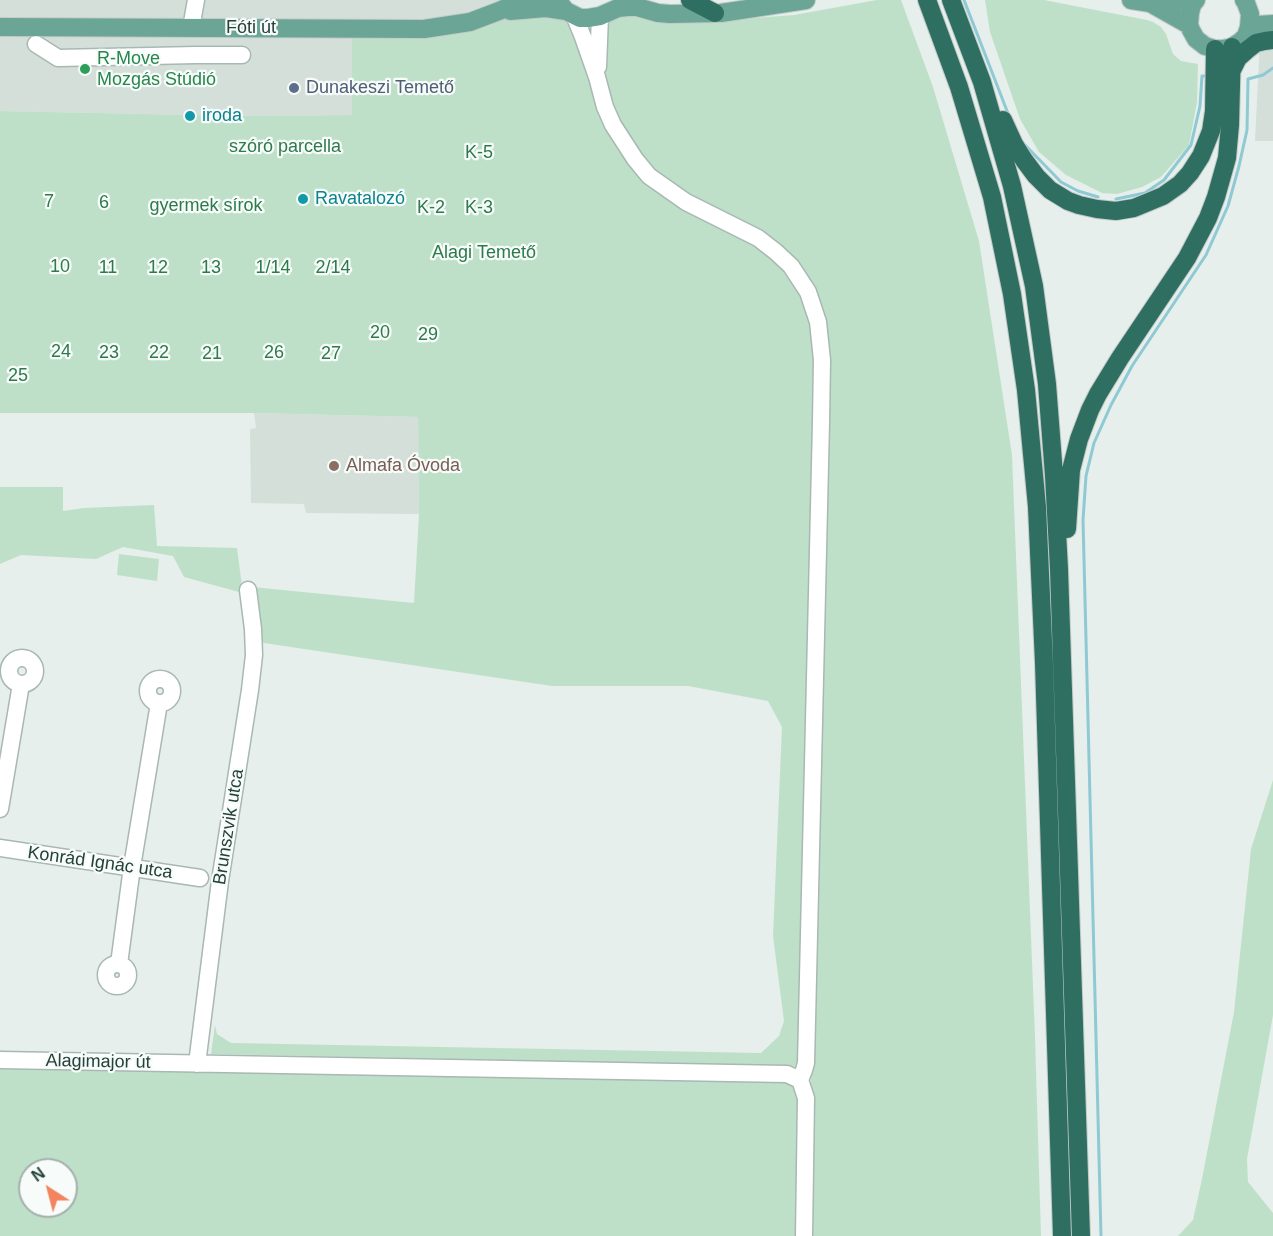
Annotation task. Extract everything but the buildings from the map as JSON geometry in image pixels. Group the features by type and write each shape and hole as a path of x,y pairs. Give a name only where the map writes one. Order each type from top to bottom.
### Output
{"highway":[{"path":"927,0 959,87 992,197 1012,294 1026,390 1037,507 1044,663 1062,1236"},
{"path":"951,0 982,82 1012,186 1034,286 1047,384 1059,569 1081,1236"},
{"path":"687,7 715,13"},
{"path":"1231,72 1238,58 1247,50 1265,40 1273,40"},
{"path":"982,82 1024,160 1050,190 1079,205 1116,211 1134,208 1163,196 1190,174 1201,156 1210,131 1223,48"},
{"path":"1059,569 1066,534 1071,470 1090,410 1120,358 1187,258 1216,197 1227,158 1230,125 1231,72 1223,48"}],"main road":[{"path":"499,11 524,0"},
{"path":"654,0 687,7"},
{"path":"715,13 721,14 807,0"},
{"path":"1131,0 1150,3 1187,0"},
{"path":"1196,0 1192,5 1189,25 1196,39 1204,46 1223,48 1240,42 1246,36 1248,14 1273,23"},
{"path":"1150,3 1189,25"},
{"path":"499,11 566,9 580,18 588,18 608,9 637,7 658,13 687,7"},
{"name":"Fóti út","path":"0,27 424,29 470,22 499,11"}],"street":[{"path":"196,0 194,28 196,55"},
{"path":"566,9 584,37 605,107 613,125 649,176 686,202 758,238 776,252 791,266 808,292 818,322 822,360 821,422 806,1063 800,1080 807,1107 804,1236"},
{"path":"597,77 608,9"},
{"path":"36,44 58,58 242,55"},
{"name":"Brunszvik utca","path":"197,1064 220,881 254,655 248,590"},
{"path":"0,808 21,684"},
{"path":"119,964 132,867 159,703"},
{"name":"Konrád Ignác utca","path":"0,848 200,878"},
{"name":"Alagimajor út","path":"0,1060 781,1073 792,1075 800,1080"}],"shaded area":[{"path":"0,0 508,0 405,56 352,115 240,116 0,111"},
{"path":"1261,19 1273,19 1273,141 1255,141"},
{"name":"Almafa Óvoda","path":"254,413 418,417 419,514 306,513 304,504 251,503 250,429 256,428"}],"green space":[{"path":"877,0 901,0 933,87 979,241 1012,455 1041,1236 808,1236 811,1070 793,1066 211,1054 215,1025 217,1034 231,1043 761,1053 779,1036 784,1021 773,936 782,727 768,701 688,686 552,686 244,640 250,595 184,577 173,556 123,547 96,559 21,555 0,564 0,487 63,487 63,511 154,505 157,546 237,548 242,586 414,603 419,514 418,417 254,413 0,413 0,111 240,116 352,115 352,32 505,16 626,9 727,20 794,15"},
{"path":"985,0 1044,0 1147,20 1161,27 1173,54 1181,61 1198,64 1197,102 1189,145 1161,177 1142,187 1117,194 1102,193 1066,175 1039,152 1020,119 990,32"},
{"path":"119,554 159,559 157,581 117,575"},
{"path":"1273,780 1273,1015 1247,1159 1248,1182 1273,1213 1273,1236 1178,1236 1193,1220 1202,1179 1234,1012 1251,849"},
{"path":"0,1069 784,1079 797,1088 801,1098 798,1236 0,1236"}],"waterway":[{"path":"964,0 1009,116"},
{"path":"1101,1236 1083,520 1086,476 1094,443 1111,405 1132,366 1206,255 1228,206 1247,130 1248,79 1263,75 1273,68"},
{"path":"1116,199 1145,193 1164,180 1191,145 1200,106 1202,76 1207,76"},
{"path":"1025,145 1061,182 1078,191 1098,197"}],"place":[{"name":"R-Move Mozgás Stúdió","path":"85,69"},
{"name":"Dunakeszi Temető","path":"294,88"},
{"name":"iroda","path":"190,116"},
{"name":"Ravatalozó","path":"303,199"},
{"name":"Almafa Óvoda","path":"334,466"}],"park label":[{"name":"szóró parcella","path":"285,147"},
{"name":"K-5","path":"479,153"},
{"name":"7","path":"49,202"},
{"name":"6","path":"104,203"},
{"name":"gyermek sírok","path":"206,206"},
{"name":"K-2","path":"431,208"},
{"name":"K-3","path":"479,208"},
{"name":"Alagi Temető","path":"484,253"},
{"name":"10","path":"60,267"},
{"name":"11","path":"108,268"},
{"name":"12","path":"158,268"},
{"name":"13","path":"211,268"},
{"name":"1/14","path":"273,268"},
{"name":"2/14","path":"333,268"},
{"name":"20","path":"380,333"},
{"name":"29","path":"428,335"},
{"name":"24","path":"61,352"},
{"name":"23","path":"109,353"},
{"name":"22","path":"159,353"},
{"name":"26","path":"274,353"},
{"name":"21","path":"212,354"},
{"name":"27","path":"331,354"},
{"name":"25","path":"18,376"}]}
